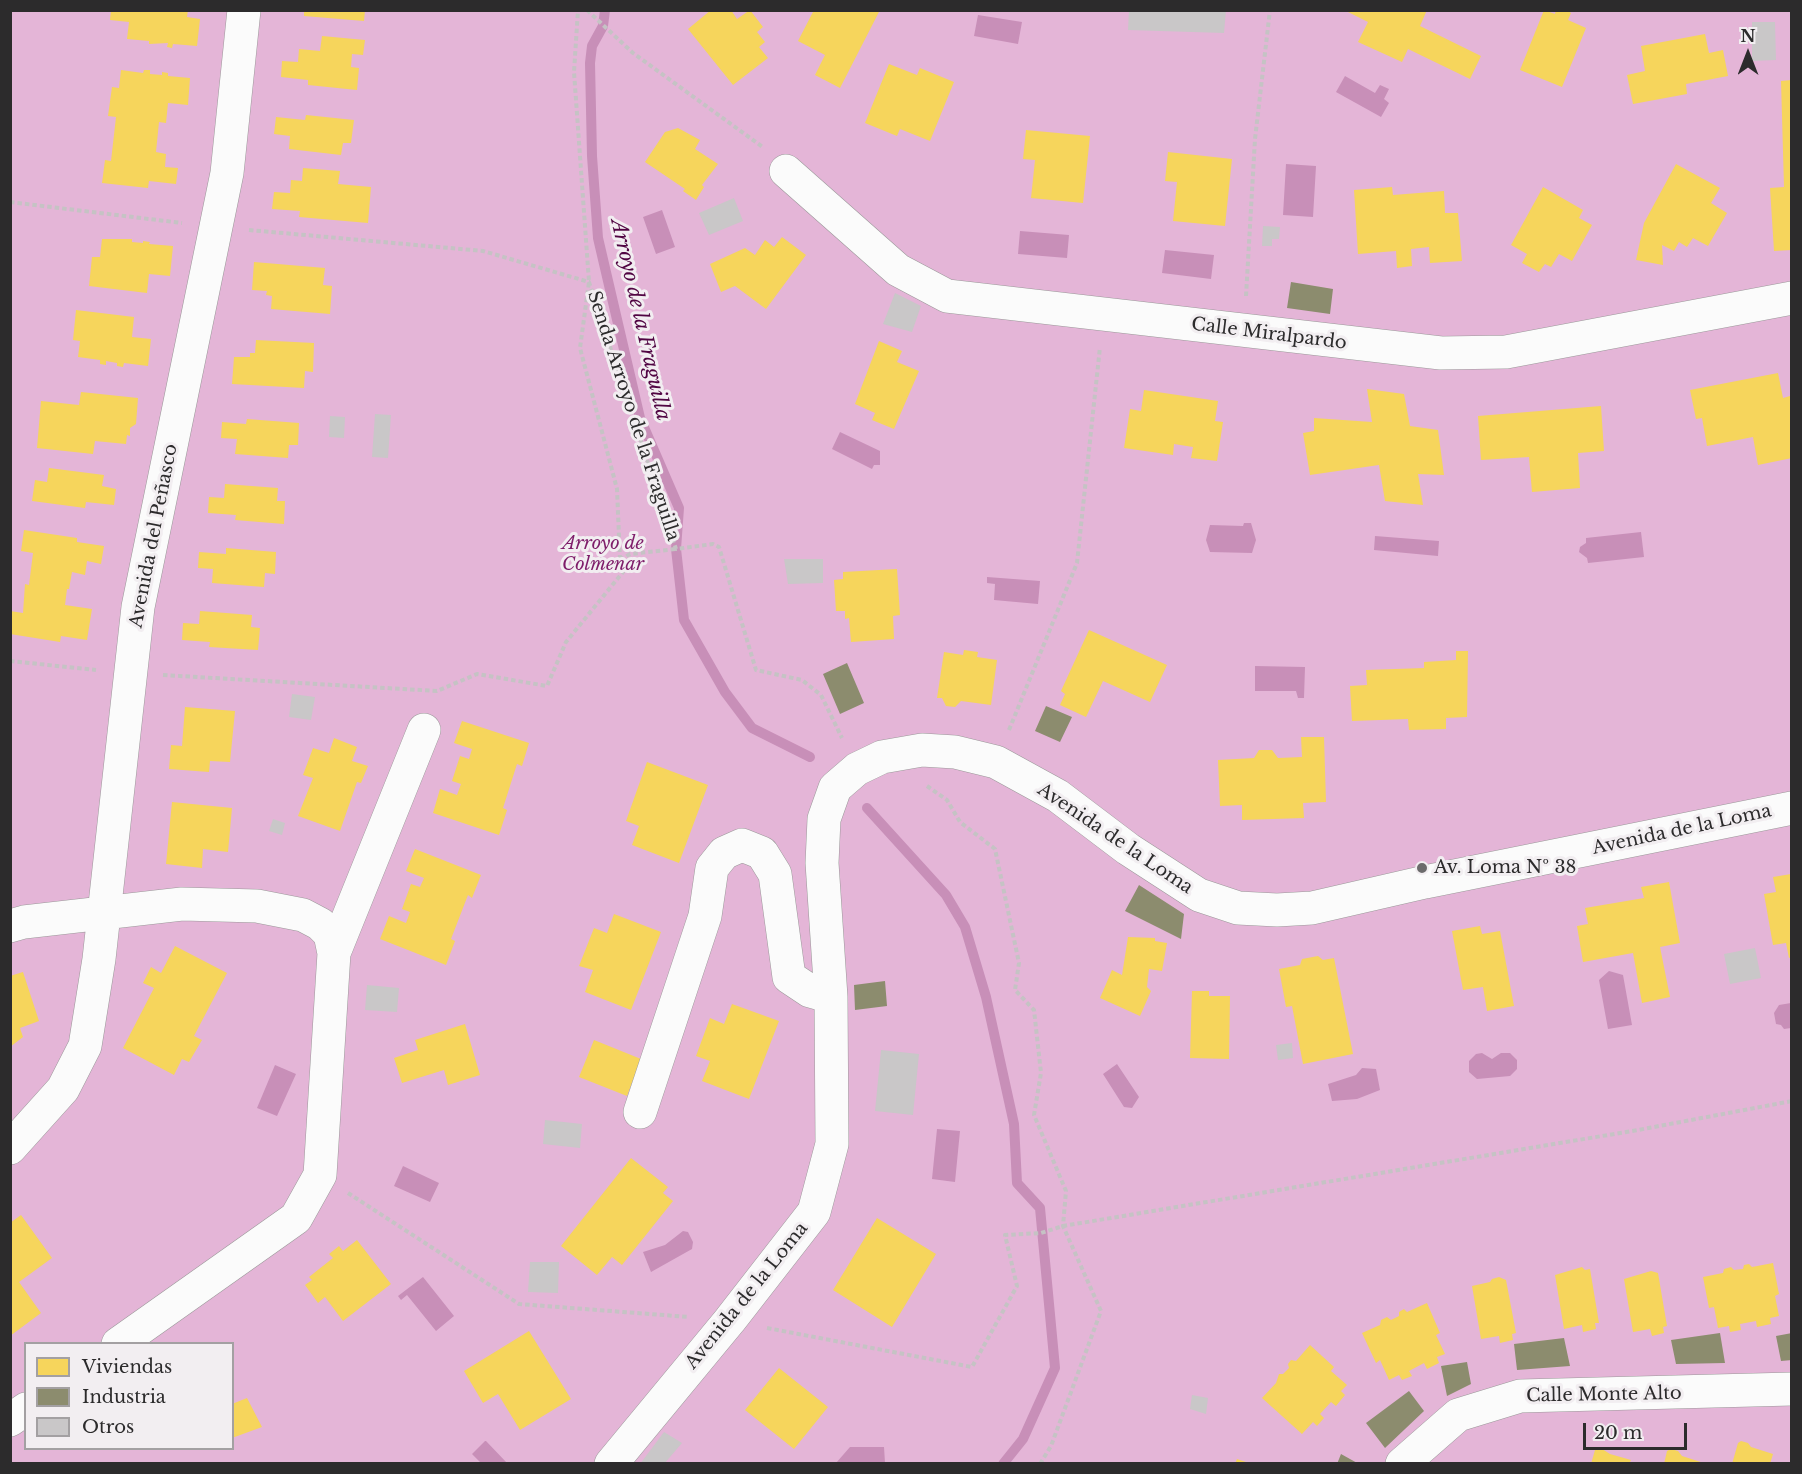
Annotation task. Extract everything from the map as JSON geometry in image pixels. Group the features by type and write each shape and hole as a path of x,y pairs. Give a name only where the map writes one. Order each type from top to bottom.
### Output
{"street":[{"name":"Avenida del Peñasco","path":"10,1148 63,1089 85,1047 105,912 138,607 226,173 244,10"},
{"name":"Calle Miralpardo","path":"786,171 898,270 947,296 1442,353 1506,352 1791,298"},
{"path":"334,952 424,730"},
{"name":"Avenida de la Loma","path":"610,1464 730,1320 814,1212 832,1144 831,997 822,863 824,819 835,788 870,763 922,750 955,752 996,762 1058,796 1128,849 1199,895 1238,908 1277,910 1312,908 1425,882 1791,808"},
{"path":"640,1112 705,916 712,868 723,853 742,845 762,853 776,873 789,977 810,992 831,997"},
{"path":"10,926 24,922 182,904 257,906 303,915 320,924 330,934 334,952 320,1175 296,1218 121,1342"},
{"name":"Calle Monte Alto","path":"1402,1464 1458,1415 1520,1396 1791,1389"},
{"path":"10,1420 24,1410"}],"path":[{"name":"Senda Arroyo de la Fraguilla","path":"132,673 437,691 477,674 547,686 566,642 623,572 620,560 617,489 580,348 589,282 574,72 578,10"},
{"path":"587,10 633,53 762,146 786,171"},
{"path":"1244,332 1255,139 1270,10"},
{"name":"Senda Arroyo de la Fraguilla","path":"483,251 589,282"},
{"name":"Senda Arroyo de la Fraguilla","path":"589,282 676,549 713,544 719,547 756,670 802,680 821,695 870,763"},
{"path":"996,762 1077,563 1104,314"},
{"path":"620,560 630,555 676,549"},
{"path":"10,661 132,673"},
{"path":"870,763 947,800 960,822 995,849 1019,963 1015,990 1034,1010 1041,1073 1034,1115 1066,1191 1063,1226 1101,1311 1052,1446 1040,1464"},
{"path":"1063,1226 1638,1130 1791,1101"}],"green space":[{"name":"Arroyo de Colmenar","path":"10,11 1791,11 1791,1463 11,1463"}],"shaded area":[{"path":"978,15 1022,22 1018,44 974,36"},
{"path":"1345,76 1375,93 1380,85 1389,89 1384,99 1389,103 1381,117 1336,92"},
{"path":"1286,164 1316,166 1313,217 1283,215"},
{"path":"662,210 675,247 656,254 643,217"},
{"path":"1020,231 1069,235 1067,258 1018,254"},
{"path":"1165,250 1214,255 1211,279 1162,273"},
{"path":"840,432 880,451 880,465 874,465 872,469 832,449"},
{"path":"1244,523 1251,523 1256,540 1252,553 1210,552 1206,540 1210,525 1243,526"},
{"path":"1641,532 1644,557 1588,563 1587,558 1579,552 1580,547 1586,543 1586,538"},
{"path":"1375,536 1439,541 1438,556 1374,550"},
{"path":"987,577 1040,581 1038,604 994,600 995,584 987,583"},
{"path":"1255,666 1305,667 1304,698 1298,698 1296,691 1255,691"},
{"path":"1609,971 1623,975 1632,1025 1608,1029 1599,980"},
{"path":"1791,1003 1791,1028 1784,1029 1781,1025 1776,1024 1774,1013 1779,1005"},
{"path":"1482,1053 1492,1059 1501,1053 1510,1053 1517,1060 1517,1069 1510,1076 1477,1079 1469,1072 1469,1061 1476,1054"},
{"path":"1117,1064 1139,1097 1132,1108 1124,1107 1103,1074"},
{"path":"275,1065 296,1074 277,1116 257,1108"},
{"path":"1362,1068 1376,1069 1380,1090 1357,1099 1332,1101 1328,1084 1356,1075"},
{"path":"937,1129 960,1131 955,1182 932,1179"},
{"path":"403,1166 439,1183 430,1202 394,1186"},
{"path":"683,1231 688,1232 693,1242 692,1249 651,1272 643,1252 665,1245"},
{"path":"423,1277 454,1316 436,1331 407,1295 401,1300 398,1296"},
{"path":"485,1441 507,1463 481,1463 472,1454"},
{"path":"850,1447 884,1447 885,1463 836,1463"}],"building: Viviendas":[{"path":"111,10 188,10 187,17 200,19 197,46 173,44 172,48 167,47 168,43 149,44 149,41 127,39 129,22 110,20"},
{"path":"304,10 365,10 364,21 304,16"},
{"path":"711,10 731,10 737,19 750,10 763,27 757,32 765,42 759,47 768,58 733,85 688,29"},
{"path":"814,10 880,10 840,88 815,75 825,55 798,41"},
{"path":"1344,10 1427,10 1420,26 1481,56 1470,79 1408,49 1402,62 1358,42 1368,22"},
{"path":"1544,10 1555,14 1556,10 1566,10 1571,13 1568,20 1586,28 1562,87 1520,70"},
{"path":"1705,34 1709,53 1723,50 1728,76 1686,84 1687,94 1633,104 1627,75 1645,71 1641,46"},
{"path":"322,36 365,40 363,55 352,54 351,67 359,68 357,90 308,85 308,80 281,77 282,61 298,62 299,49 320,51"},
{"path":"889,64 917,75 920,68 954,82 930,141 900,129 897,136 865,123"},
{"path":"121,70 143,73 144,70 150,70 150,74 162,75 162,72 168,73 168,76 190,78 188,105 168,103 166,123 159,122 156,152 166,154 165,167 178,168 176,184 149,181 148,188 102,183 105,160 111,161 116,117 108,116 112,87 119,88"},
{"path":"1792,80 1792,250 1774,251 1770,188 1784,187 1781,81"},
{"path":"306,115 354,120 351,143 343,143 341,155 289,149 290,136 274,134 276,117 305,120"},
{"path":"678,128 700,140 695,149 718,164 702,185 704,187 696,200 683,191 685,189 645,162 665,132"},
{"path":"1026,130 1090,136 1083,203 1031,198 1035,160 1023,159"},
{"path":"1168,152 1232,159 1225,226 1173,221 1177,182 1165,181"},
{"path":"1676,164 1720,188 1711,203 1727,213 1708,246 1693,238 1687,247 1679,242 1674,251 1662,245 1663,265 1636,260 1644,223"},
{"path":"303,168 340,171 338,184 371,187 368,223 299,217 300,211 272,209 274,192 290,193 291,180 302,181"},
{"path":"1392,187 1393,195 1444,191 1445,213 1458,213 1462,261 1430,263 1429,247 1411,249 1412,266 1397,268 1396,251 1358,254 1354,190"},
{"path":"1543,187 1583,210 1579,218 1592,225 1572,261 1559,254 1551,267 1545,264 1539,272 1522,263 1527,254 1511,245"},
{"path":"782,237 806,255 766,309 735,286 721,292 710,264 745,248 755,255 765,240 774,247"},
{"path":"102,239 132,239 132,242 143,243 143,241 150,242 149,244 173,246 170,276 149,274 147,293 89,286 92,257 100,257"},
{"path":"254,262 325,268 323,285 332,286 330,314 271,309 272,296 266,295 267,291 252,290"},
{"path":"76,310 134,317 132,337 151,339 148,366 124,363 123,367 106,361 106,365 100,364 100,360 78,357 80,341 73,340"},
{"path":"256,340 314,343 313,372 305,371 304,388 232,384 234,357 250,357 250,353 255,353"},
{"path":"879,341 902,351 897,362 919,371 894,429 872,420 875,413 855,404"},
{"path":"1778,373 1783,398 1790,396 1792,405 1792,458 1758,465 1753,437 1707,446 1702,418 1696,419 1690,390"},
{"path":"1367,389 1404,394 1410,426 1438,430 1444,475 1418,474 1423,505 1385,501 1379,465 1310,475 1303,433 1314,431 1314,418 1372,422"},
{"path":"1144,390 1218,401 1215,421 1223,422 1217,461 1191,458 1193,447 1174,444 1173,455 1124,448 1130,409 1141,411"},
{"path":"81,392 138,398 136,424 130,428 130,436 127,435 126,444 95,441 93,454 37,448 41,401 79,405"},
{"path":"1601,406 1604,451 1578,453 1580,488 1532,492 1529,457 1481,460 1478,416"},
{"path":"247,419 299,423 298,445 289,445 288,458 235,454 237,439 221,438 222,422 246,424"},
{"path":"49,468 104,475 102,486 116,489 114,505 86,502 85,508 32,501 35,480 47,482"},
{"path":"225,484 278,488 277,501 285,501 284,524 235,520 236,515 208,513 209,497 224,498"},
{"path":"24,530 77,538 77,542 104,546 101,564 87,561 85,575 72,572 69,589 67,589 65,605 92,609 87,640 61,636 60,642 10,634 10,611 23,613 25,584 29,585 33,553 21,551"},
{"path":"226,548 276,552 275,574 265,573 264,587 212,583 213,569 198,568 199,552 226,554"},
{"path":"897,569 900,615 893,616 894,639 851,642 849,618 845,619 845,611 836,611 834,580 843,579 843,572"},
{"path":"200,611 252,615 251,627 260,628 258,650 209,647 210,642 182,640 183,623 199,624"},
{"path":"1089,630 1167,665 1150,702 1103,681 1086,717 1060,705 1065,694 1061,691"},
{"path":"964,650 978,652 977,657 997,660 991,705 961,701 955,707 946,706 942,698 937,698 944,652 963,655"},
{"path":"1456,651 1468,651 1467,717 1446,718 1446,729 1409,730 1408,719 1352,721 1350,686 1367,685 1366,670 1424,668 1424,662 1456,660"},
{"path":"185,707 235,711 230,762 210,761 209,772 169,769 171,745 182,746"},
{"path":"462,721 529,743 522,766 517,764 503,808 507,810 499,835 433,813 440,789 457,795 461,784 452,781 460,756 469,759 472,749 454,743"},
{"path":"1301,737 1324,737 1326,802 1303,803 1304,818 1242,820 1242,805 1220,806 1218,760 1254,758 1259,750 1272,750 1278,758 1302,757"},
{"path":"334,738 357,747 352,761 368,766 361,783 357,782 340,831 298,816 313,778 303,775 313,748 329,753"},
{"path":"647,762 708,785 679,863 632,845 639,826 626,821"},
{"path":"172,802 232,808 228,852 203,849 202,868 166,864"},
{"path":"415,849 481,875 472,898 468,895 451,939 455,941 446,965 380,939 389,916 406,923 410,912 402,909 411,884 420,887 424,878 406,871"},
{"path":"1791,874 1792,957 1789,958 1786,943 1773,945 1764,894 1776,892 1773,877"},
{"path":"1669,882 1680,943 1660,947 1670,997 1642,1003 1633,953 1583,962 1577,926 1588,924 1585,908 1644,898 1641,887"},
{"path":"614,914 661,932 631,1010 585,992 593,970 579,966 594,928 607,933"},
{"path":"1480,926 1482,934 1500,931 1514,1006 1487,1011 1483,987 1463,990 1452,931"},
{"path":"1128,937 1155,938 1155,941 1167,943 1162,971 1149,969 1147,987 1151,991 1140,1016 1100,998 1112,970 1122,975"},
{"path":"175,946 227,973 194,1036 202,1040 189,1062 182,1059 174,1075 123,1048 154,988 143,983 151,967 161,973"},
{"path":"1318,956 1323,960 1334,958 1353,1054 1303,1064 1292,1006 1286,1007 1279,969 1300,965 1302,959"},
{"path":"23,972 39,1021 20,1028 23,1037 10,1047 10,976"},
{"path":"1192,991 1209,991 1209,996 1230,996 1229,1059 1190,1058"},
{"path":"732,1004 779,1021 749,1099 702,1081 710,1061 696,1056 710,1018 724,1024"},
{"path":"465,1024 480,1075 448,1085 444,1070 402,1083 394,1058 418,1050 415,1040"},
{"path":"594,1040 641,1059 627,1096 579,1077"},
{"path":"631,1158 668,1187 663,1193 673,1201 622,1265 612,1257 597,1275 561,1246"},
{"path":"21,1215 52,1258 19,1282 41,1313 10,1336 10,1223"},
{"path":"877,1218 936,1254 892,1327 833,1290"},
{"path":"357,1240 391,1284 343,1321 325,1297 318,1303 305,1285 312,1280 309,1277 333,1258 329,1254 339,1246 343,1251"},
{"path":"1773,1263 1779,1294 1775,1296 1779,1316 1770,1318 1771,1324 1757,1327 1756,1321 1740,1324 1741,1330 1730,1332 1729,1326 1718,1328 1714,1307 1709,1308 1703,1277 1723,1273 1724,1269 1731,1267 1734,1270 1743,1269 1744,1265 1749,1264 1752,1267"},
{"path":"1582,1267 1585,1270 1590,1269 1599,1323 1595,1323 1596,1329 1583,1332 1582,1325 1564,1329 1555,1275"},
{"path":"1651,1271 1658,1273 1667,1326 1663,1327 1664,1333 1652,1336 1650,1329 1633,1332 1624,1279"},
{"path":"1499,1277 1506,1280 1516,1333 1512,1334 1513,1340 1500,1343 1499,1336 1481,1339 1472,1286 1490,1282"},
{"path":"1427,1303 1440,1333 1436,1335 1445,1354 1437,1357 1439,1363 1427,1369 1424,1363 1409,1371 1412,1376 1402,1380 1399,1375 1389,1380 1380,1360 1376,1363 1362,1333 1380,1325 1381,1320 1387,1317 1391,1320 1399,1316 1399,1312 1404,1309 1407,1312"},
{"path":"529,1331 571,1399 520,1430 498,1394 483,1403 464,1371"},
{"path":"1310,1345 1334,1367 1331,1371 1347,1385 1341,1391 1345,1395 1336,1406 1331,1402 1320,1414 1324,1418 1317,1426 1313,1422 1302,1434 1262,1398 1276,1383 1279,1374 1283,1374 1289,1368 1288,1364 1291,1360 1296,1361"},
{"path":"779,1368 828,1407 794,1449 745,1410"},
{"path":"247,1398 262,1427 234,1437 234,1403"},
{"path":"1741,1441 1773,1454 1770,1464 1732,1464 1738,1443"},
{"path":"1599,1447 1610,1454 1631,1460 1629,1464 1591,1464 1595,1450"},
{"path":"1671,1449 1678,1451 1682,1456 1707,1464 1664,1464 1667,1451"},
{"path":"1237,1459 1249,1463 1249,1464 1235,1464"}],"building: Industria":[{"path":"1291,282 1333,289 1330,314 1287,308"},
{"path":"847,663 864,703 840,714 823,674"},
{"path":"1046,706 1072,717 1060,742 1035,731"},
{"path":"1139,885 1184,914 1181,939 1125,911"},
{"path":"885,981 887,1006 855,1010 854,985"},
{"path":"1720,1333 1725,1363 1676,1364 1671,1340"},
{"path":"1792,1333 1792,1360 1781,1361 1776,1336"},
{"path":"1564,1338 1570,1366 1517,1370 1514,1344"},
{"path":"1467,1362 1471,1384 1447,1396 1441,1366"},
{"path":"1409,1391 1424,1411 1385,1448 1366,1423"},
{"path":"1341,1454 1359,1464 1337,1464"}],"building: Otros":[{"path":"1129,10 1226,10 1224,33 1128,30"},
{"path":"1752,22 1775,22 1776,60 1752,61"},
{"path":"734,198 743,221 709,235 699,213"},
{"path":"1263,226 1280,227 1279,239 1272,239 1272,246 1262,246"},
{"path":"895,293 921,306 912,332 883,324"},
{"path":"375,414 391,415 388,458 372,457"},
{"path":"330,416 345,417 344,438 329,437"},
{"path":"784,559 823,559 823,583 788,584"},
{"path":"292,694 315,697 311,720 289,717"},
{"path":"273,819 285,823 282,835 269,831"},
{"path":"1755,948 1761,978 1730,984 1724,954"},
{"path":"367,985 399,988 397,1012 365,1010"},
{"path":"1292,1043 1293,1058 1278,1060 1276,1045"},
{"path":"881,1050 919,1054 913,1115 875,1111"},
{"path":"545,1120 582,1124 580,1148 543,1144"},
{"path":"530,1262 559,1262 558,1293 528,1292"},
{"path":"1192,1395 1208,1398 1206,1414 1190,1409"},
{"path":"664,1432 682,1443 664,1464 640,1464"}],"waterway":[{"name":"Arroyo de la Fraguilla","path":"605,10 603,26 592,46 590,63 592,156 598,238 640,418 679,508 676,549 684,620 725,692 752,728 810,757"},
{"name":"Arroyo de la Fraguilla","path":"867,808 946,895 965,927 986,997 1014,1124 1017,1183 1040,1208 1055,1368 1023,1439 1003,1464"}],"place":[{"name":"Av. Loma Nº 38","path":"1422,868"}]}
